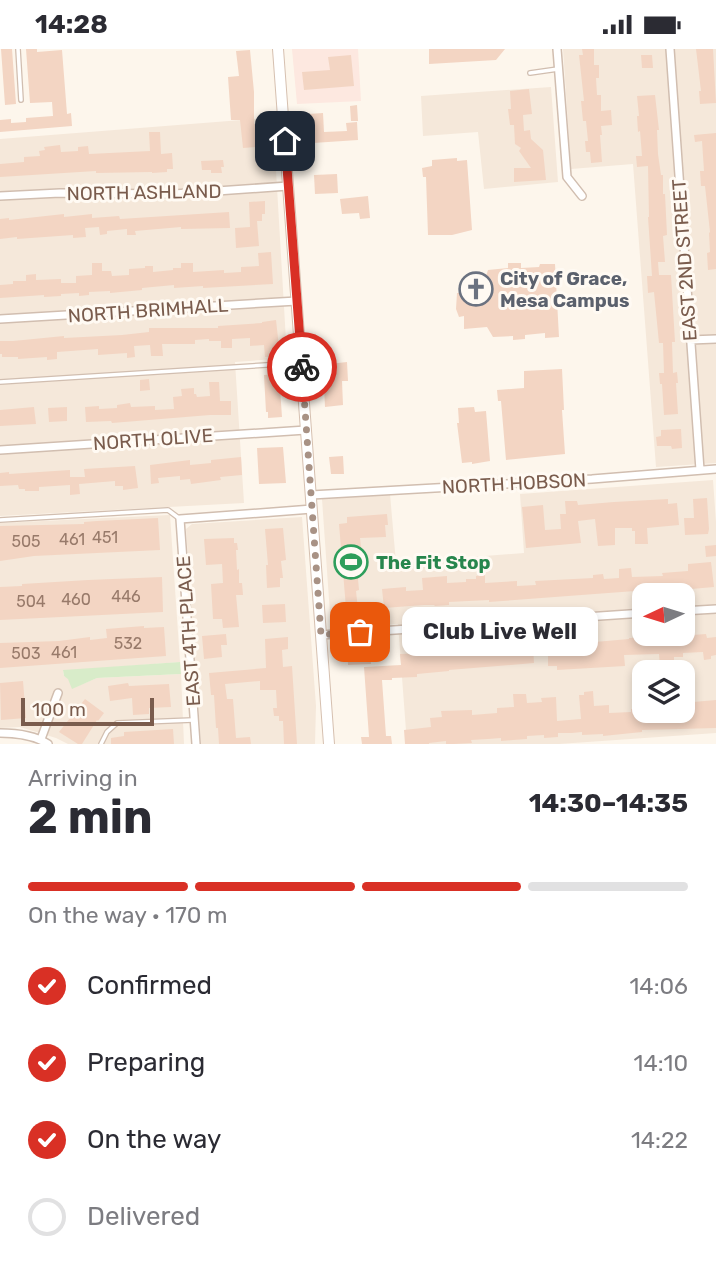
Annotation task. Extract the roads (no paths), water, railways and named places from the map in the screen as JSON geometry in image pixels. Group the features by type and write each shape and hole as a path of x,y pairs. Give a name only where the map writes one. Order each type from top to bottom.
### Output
{"main road":[{"path":"278,49 329,744"}],"street":[{"path":"557,49 567,177 582,196"},
{"name":"EAST 2ND STREET","path":"670,49 701,470"},
{"name":"NORTH ASHLAND","path":"0,196 60,193 174,194 288,186"},
{"name":"NORTH BRIMHALL","path":"0,319 297,301"},
{"path":"690,340 716,338"},
{"name":"NORTH OLIVE","path":"0,450 306,430"},
{"name":"NORTH HOBSON","path":"311,495 716,470"},
{"path":"180,519 312,509"},
{"name":"EAST 4TH PLACE","path":"180,519 197,744"},
{"path":"695,610 716,609"},
{"path":"321,635 632,614"},
{"path":"41,739 58,693"},
{"path":"0,733 20,734 41,739 48,744"}],"lane":[{"path":"18,49 21,100"},
{"path":"530,73 558,69"},
{"path":"0,382 302,363"},
{"path":"0,520 168,510 180,519"},
{"path":"101,744 107,732 117,723 195,720"}],"place":[{"name":"City of Grace, Mesa Campus","path":"476,289"},
{"name":"The Fit Stop","path":"351,562"},
{"name":"Club Live Well","path":"360,632"}]}
